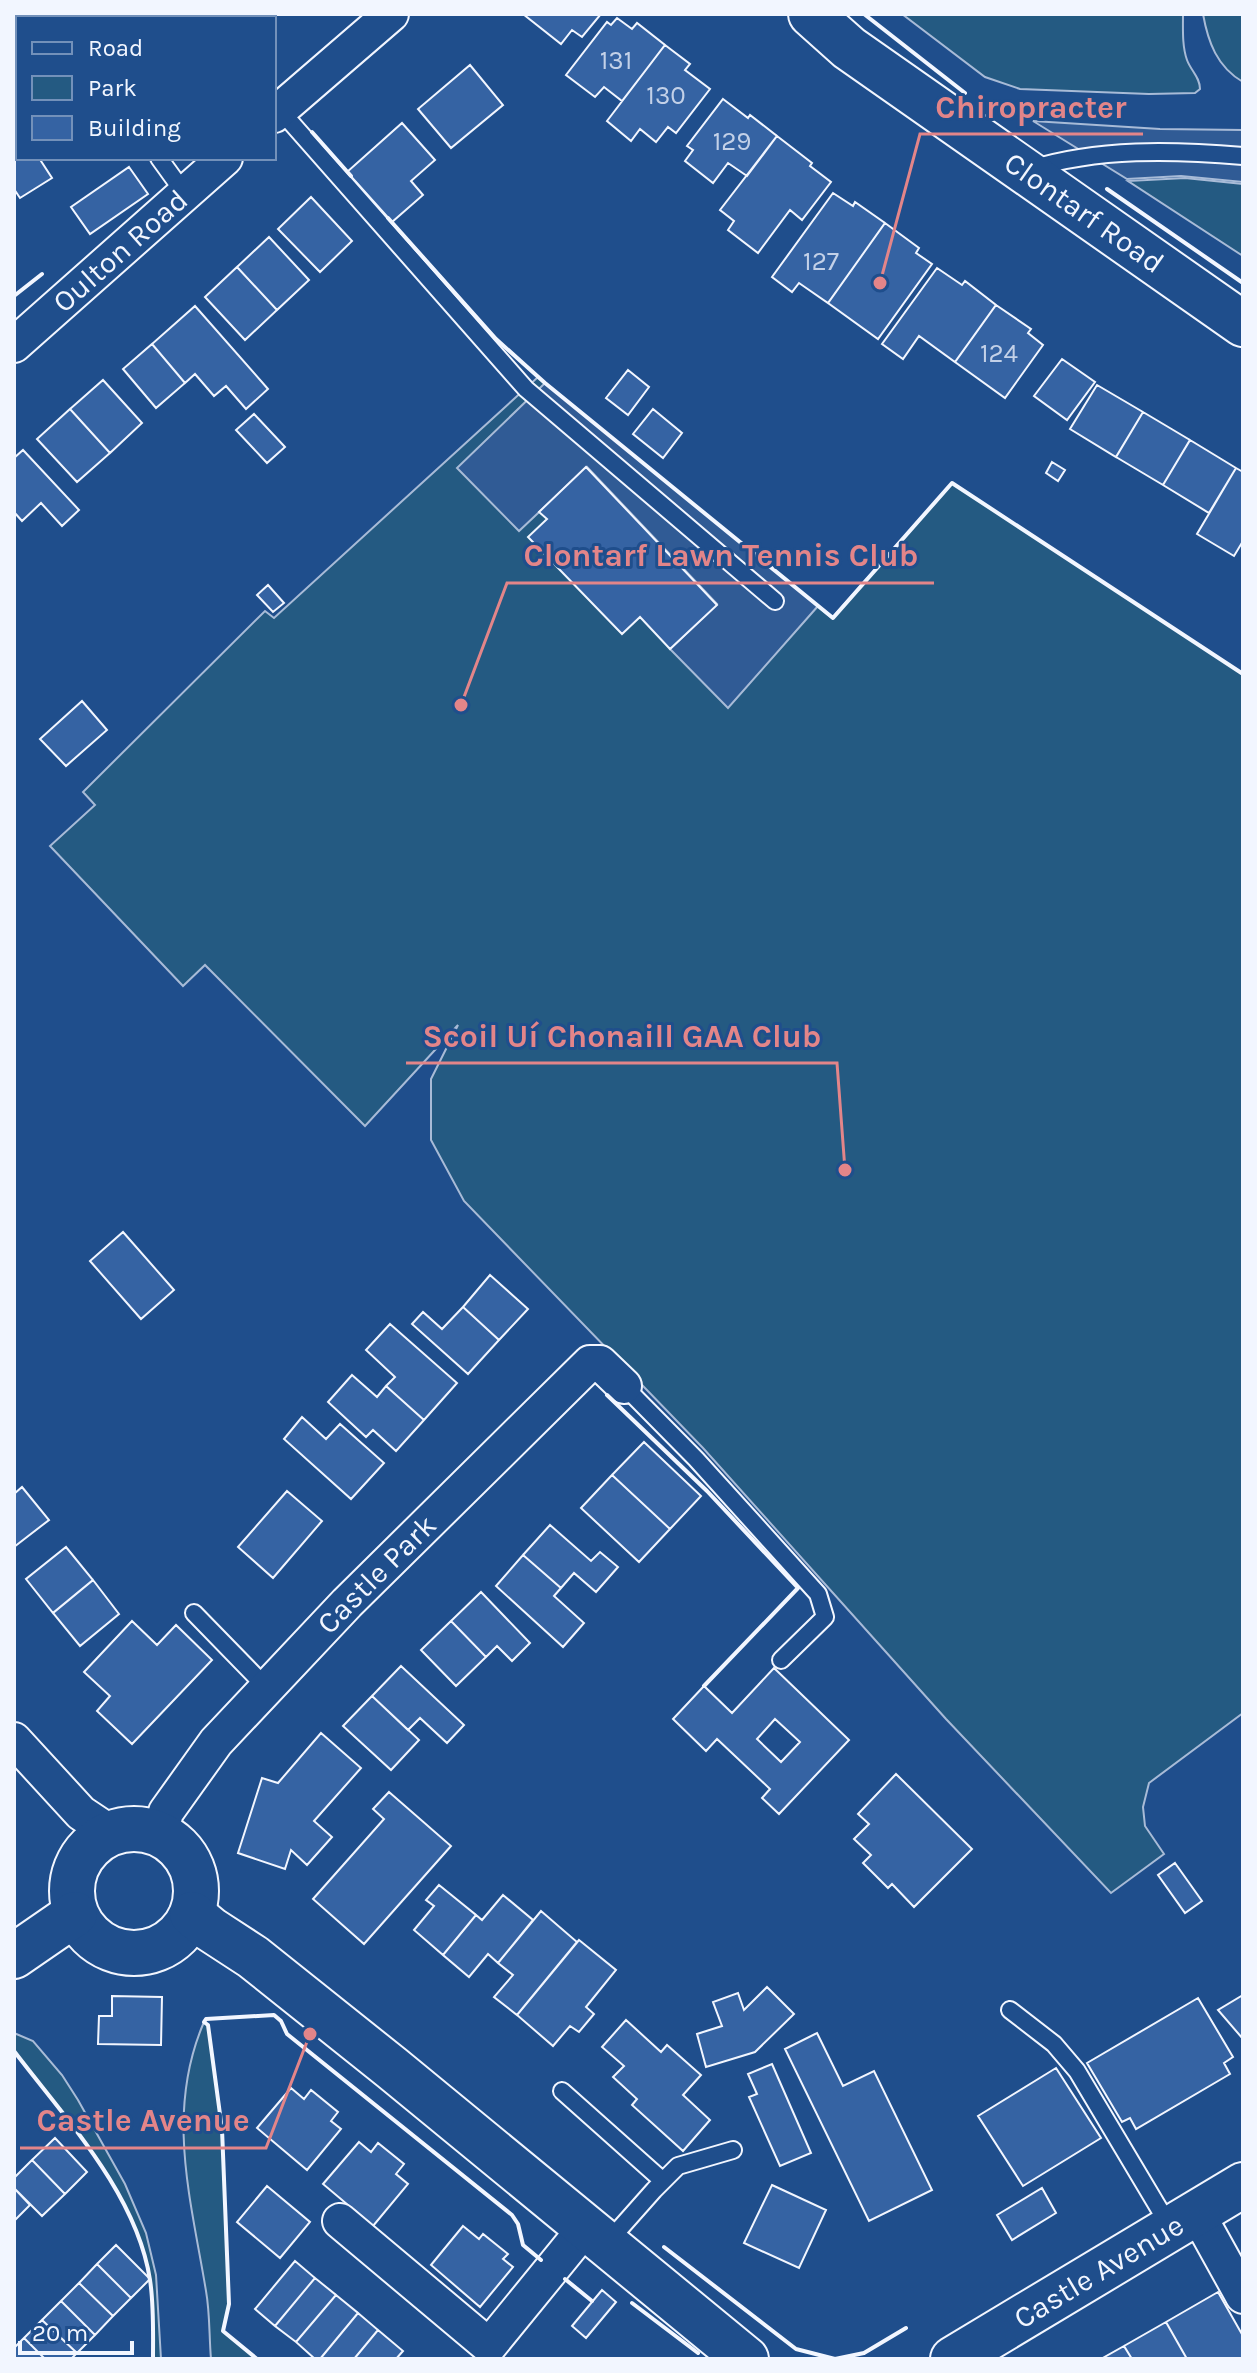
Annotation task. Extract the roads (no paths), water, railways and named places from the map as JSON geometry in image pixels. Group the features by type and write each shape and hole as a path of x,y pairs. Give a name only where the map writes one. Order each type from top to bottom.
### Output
{"street":[{"path":"277,112 391,14"},
{"name":"Clontarf Road","path":"811,14 849,48 1243,324"},
{"name":"Oulton Road","path":"14,345 223,160"},
{"name":"Castle Park","path":"160,1835 166,1812 216,1742 347,1603 590,1363 600,1363 624,1386"},
{"path":"14,1740 81,1813 111,1833"},
{"path":"139,1829 160,1835 185,1855 193,1872 196,1890 192,1914 179,1934 151,1951 129,1953 109,1949 91,1936 75,1914 72,1886 76,1868 84,1853 96,1841 111,1833 139,1829"},
{"path":"14,1956 75,1914"},
{"path":"192,1914 276,1975 746,2359"},
{"name":"Castle Avenue","path":"953,2359 1243,2185"},
{"path":"1184,2220 1243,2296"},
{"path":"340,2221 491,2352 596,2236"}],"lane":[{"path":"277,112 526,389 775,601"},
{"path":"1025,170 1075,157 1115,154 1184,152 1243,156"},
{"path":"160,160 185,194"},
{"path":"624,1386 696,1459 818,1594 825,1617 781,1660"},
{"path":"194,1613 267,1688"},
{"path":"1010,2010 1054,2044 1077,2071 1184,2220"},
{"path":"562,2091 663,2181"},
{"path":"596,2236 678,2166 733,2150"}],"place":[{"name":"Chiropracter","path":"880,283"},
{"name":"Clontarf Lawn Tennis Club","path":"461,705"},
{"name":"Scoil Uí Chonaill GAA Club","path":"845,1170"},
{"name":"Castle Avenue","path":"310,2034"}]}
